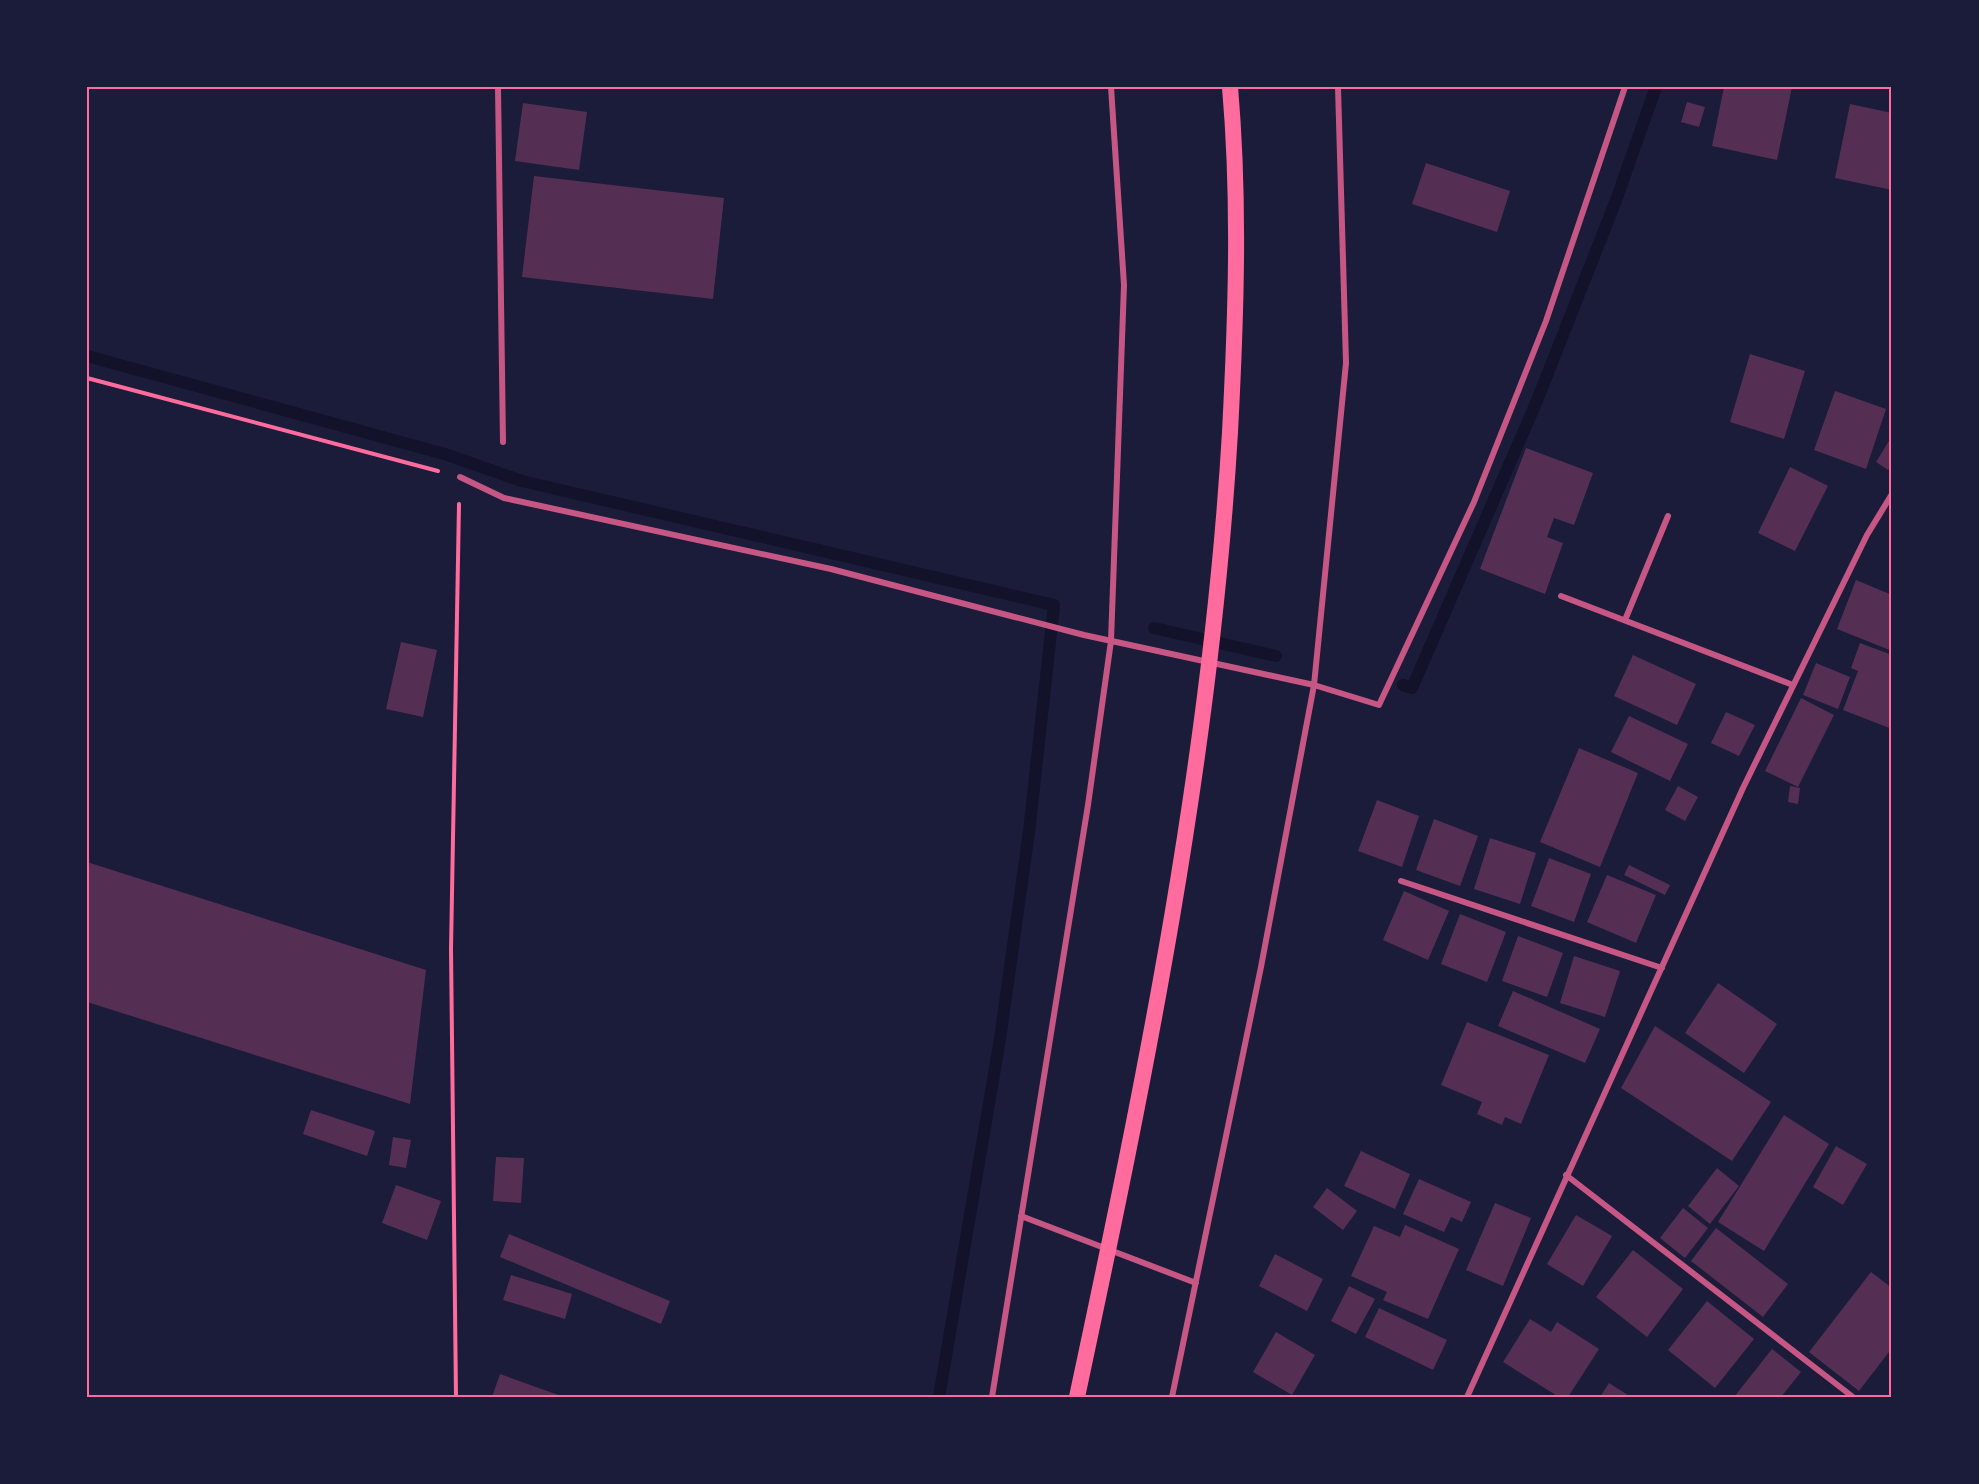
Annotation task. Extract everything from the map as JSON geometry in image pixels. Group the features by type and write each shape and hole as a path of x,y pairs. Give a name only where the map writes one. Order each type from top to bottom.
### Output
{"highway":[{"path":"1077,1397 1144,1078 1184,854 1224,539 1237,265 1230,87"}],"street":[{"path":"498,87 503,442"},
{"path":"992,1397 1088,805 1111,641 1124,285 1111,87"},
{"path":"1172,1397 1261,967 1314,685 1346,363 1338,87"},
{"path":"460,477 504,498 831,569 1111,641 1314,685 1380,705 1474,502 1546,321 1625,87"},
{"path":"1467,1397 1743,788 1867,535 1892,494"},
{"path":"1625,620 1668,516"},
{"path":"1561,596 1793,685"},
{"path":"1401,881 1662,968"},
{"path":"1566,1175 1852,1397"},
{"path":"1022,1216 1196,1283"}],"path":[{"path":"87,378 460,477 451,949 456,1397"}],"building":[{"path":"1724,87 1792,87 1777,160 1712,146"},
{"path":"1687,102 1705,107 1699,127 1681,122"},
{"path":"523,103 587,112 579,170 515,161"},
{"path":"1850,104 1892,113 1892,190 1835,178"},
{"path":"1426,163 1510,191 1497,232 1412,204"},
{"path":"534,176 724,198 713,299 522,277"},
{"path":"1750,354 1805,371 1784,439 1730,422"},
{"path":"1835,391 1886,409 1866,469 1814,450"},
{"path":"1892,436 1892,463 1888,470 1876,462"},
{"path":"1526,448 1593,473 1574,525 1554,518 1547,537 1563,543 1545,594 1480,569"},
{"path":"1790,467 1828,486 1795,551 1758,533"},
{"path":"1856,580 1892,595 1892,651 1837,629"},
{"path":"401,642 437,650 423,717 386,709"},
{"path":"1860,643 1892,655 1892,729 1843,710 1858,671 1851,668"},
{"path":"1633,655 1696,684 1677,725 1614,696"},
{"path":"1816,663 1850,677 1838,709 1803,695"},
{"path":"1801,698 1834,715 1798,787 1765,771"},
{"path":"1726,712 1755,725 1739,756 1711,743"},
{"path":"1629,716 1688,744 1670,781 1611,752"},
{"path":"1579,748 1638,773 1600,867 1540,842"},
{"path":"1678,786 1698,797 1685,821 1665,810"},
{"path":"1790,786 1800,788 1798,804 1788,802"},
{"path":"1377,800 1419,816 1402,867 1358,851"},
{"path":"1434,819 1478,836 1460,886 1416,870"},
{"path":"1490,838 1536,853 1520,904 1474,889"},
{"path":"1549,858 1591,874 1574,922 1531,906"},
{"path":"87,862 426,970 410,1104 87,1002"},
{"path":"1629,865 1670,885 1665,895 1624,875"},
{"path":"1607,875 1656,895 1636,943 1587,922"},
{"path":"1404,891 1449,911 1428,960 1383,940"},
{"path":"1460,914 1506,932 1487,982 1441,964"},
{"path":"1518,936 1563,953 1547,997 1502,981"},
{"path":"1574,956 1620,971 1605,1017 1560,1003"},
{"path":"1718,983 1777,1024 1744,1073 1685,1033"},
{"path":"1513,991 1600,1029 1585,1063 1498,1026"},
{"path":"1467,1022 1549,1055 1521,1124 1505,1117 1502,1125 1477,1114 1482,1102 1441,1085"},
{"path":"1655,1026 1771,1102 1732,1161 1621,1088"},
{"path":"311,1110 375,1131 367,1156 303,1134"},
{"path":"1784,1115 1829,1144 1764,1251 1718,1222"},
{"path":"393,1137 411,1140 406,1168 389,1165"},
{"path":"1836,1146 1867,1164 1843,1205 1813,1187"},
{"path":"1361,1151 1410,1174 1395,1209 1344,1186"},
{"path":"496,1157 524,1158 521,1203 493,1201"},
{"path":"1717,1168 1739,1186 1710,1224 1688,1206"},
{"path":"1419,1179 1471,1202 1462,1222 1451,1217 1444,1232 1403,1214"},
{"path":"396,1185 441,1201 427,1240 382,1223"},
{"path":"1327,1188 1357,1211 1343,1230 1313,1207"},
{"path":"1495,1203 1531,1218 1503,1286 1466,1270"},
{"path":"1683,1208 1708,1228 1685,1258 1660,1238"},
{"path":"1576,1215 1612,1236 1583,1286 1547,1264"},
{"path":"1405,1225 1459,1249 1428,1319 1383,1300 1387,1292 1351,1276 1374,1226 1400,1237"},
{"path":"1716,1228 1788,1284 1763,1317 1691,1261"},
{"path":"509,1234 670,1301 661,1324 500,1257"},
{"path":"1633,1250 1683,1289 1647,1337 1596,1297"},
{"path":"1275,1254 1323,1279 1307,1311 1259,1286"},
{"path":"1871,1272 1892,1288 1892,1348 1859,1391 1809,1352"},
{"path":"511,1275 572,1294 565,1319 503,1300"},
{"path":"1349,1286 1375,1299 1356,1334 1331,1321"},
{"path":"1707,1301 1754,1339 1715,1388 1668,1350"},
{"path":"1379,1308 1447,1340 1433,1370 1365,1337"},
{"path":"1530,1319 1551,1332 1557,1322 1599,1349 1568,1397 1559,1397 1503,1362"},
{"path":"1276,1332 1315,1355 1292,1395 1253,1372"},
{"path":"1772,1349 1801,1372 1781,1397 1734,1397"},
{"path":"500,1374 564,1397 492,1397"},
{"path":"1609,1383 1631,1397 1600,1397"}],"waterway":[{"path":"1403,685 1412,688 1536,403 1615,203 1656,87"},
{"path":"87,356 448,455 522,481 1054,605 1029,832 1000,1039 939,1397"},
{"path":"1154,628 1276,656"}]}
